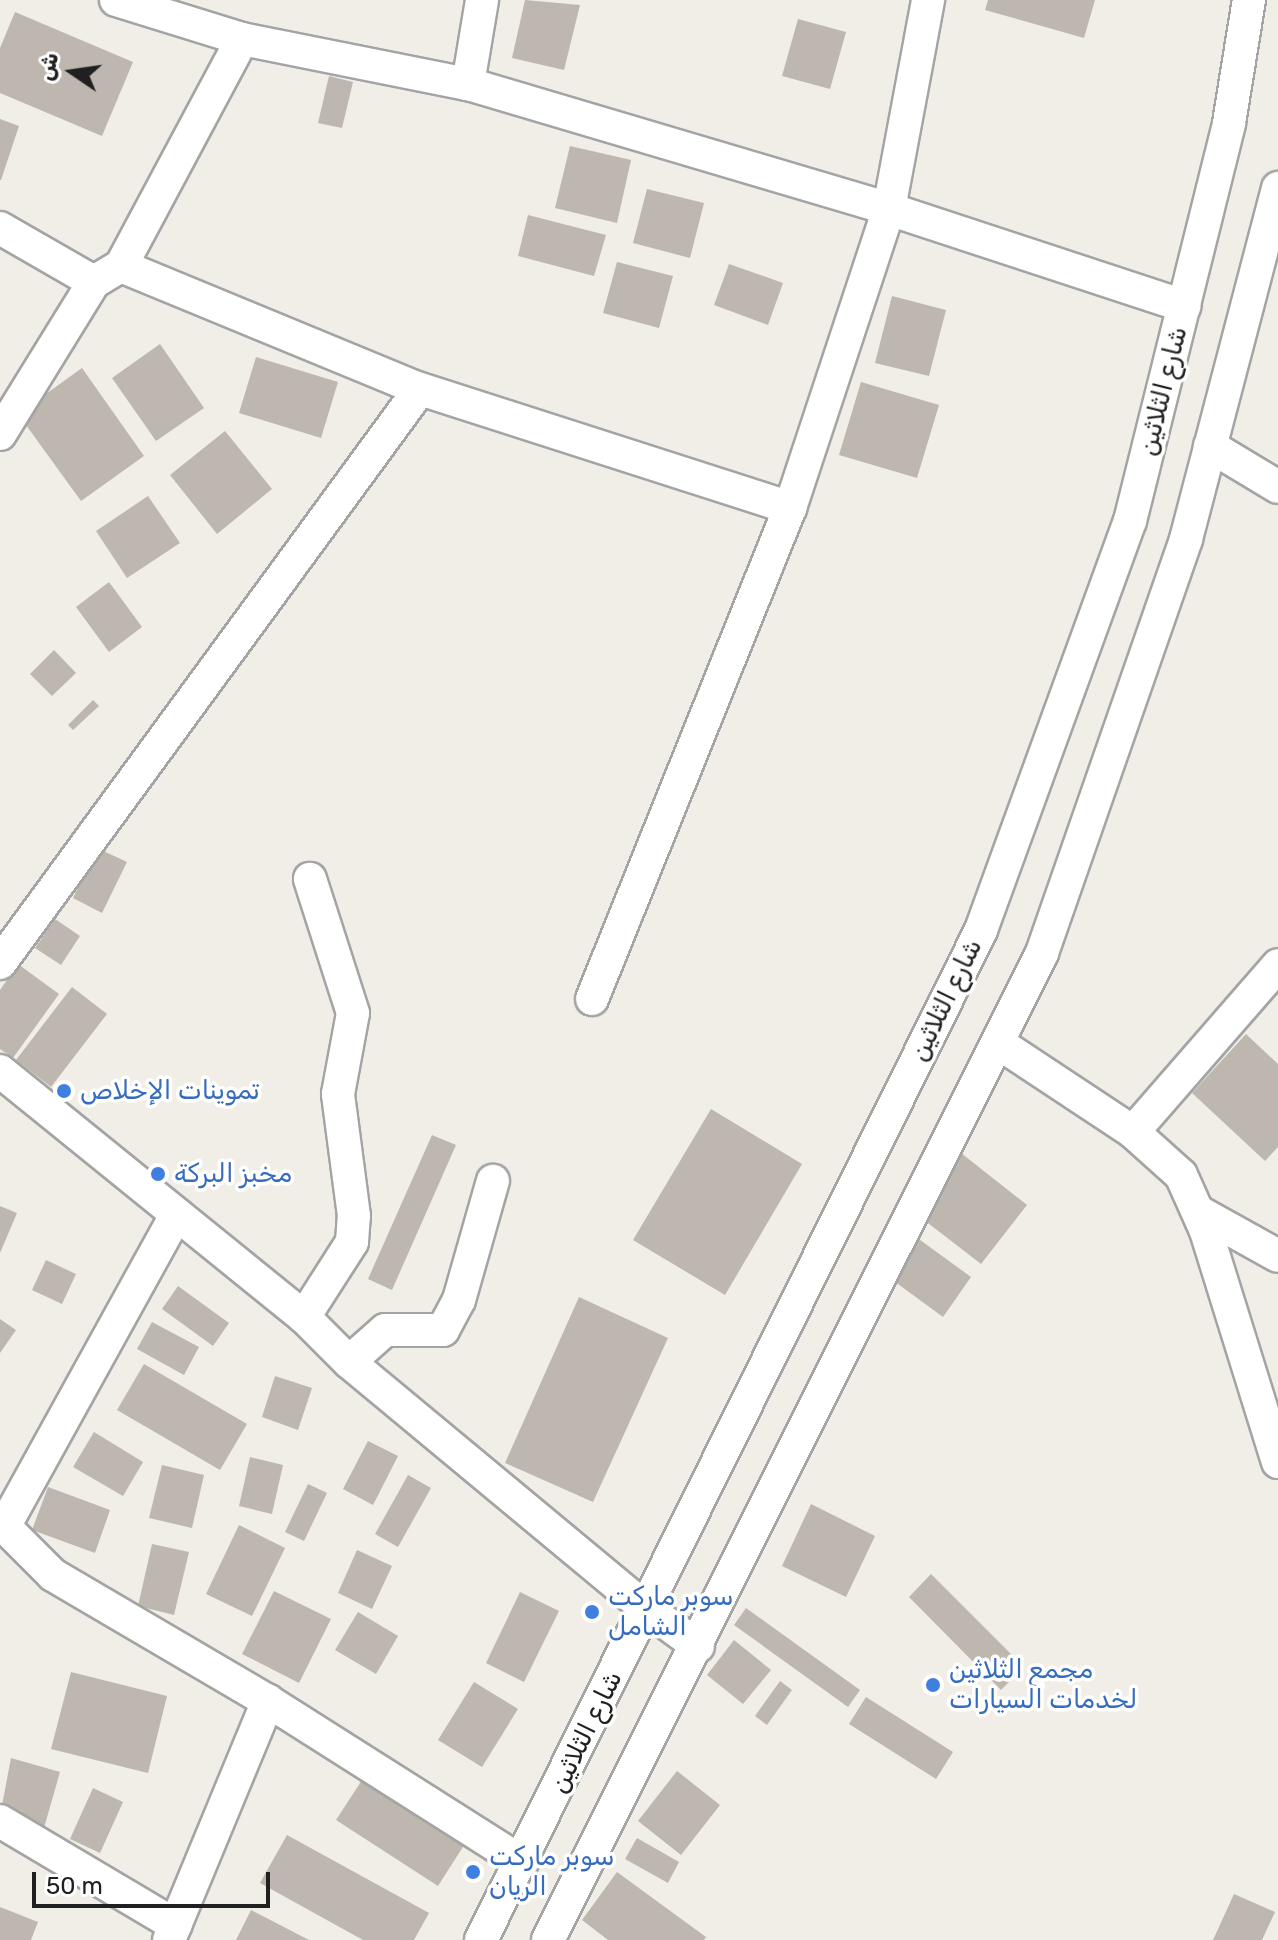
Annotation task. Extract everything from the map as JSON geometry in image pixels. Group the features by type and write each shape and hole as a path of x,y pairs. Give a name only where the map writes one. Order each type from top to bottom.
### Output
{"street":[{"path":"116,0 242,39 468,84 889,209 1184,306"},
{"path":"468,84 482,0"},
{"path":"592,999 790,508 889,209 928,0"},
{"name":"شارع الثلاثين","path":"481,1940 981,930 1130,521 1229,123 1249,0"},
{"path":"0,434 108,274 242,39"},
{"path":"548,1940 1000,1044 1042,953 1186,539 1278,188"},
{"path":"0,228 108,274 420,389 790,508"},
{"path":"0,963 420,389"},
{"path":"1210,446 1278,487"},
{"path":"304,1317 352,1242 354,1216 338,1094 353,1013 310,879"},
{"path":"1133,1132 1278,965"},
{"path":"1000,1044 1133,1132 1181,1175 1199,1212 1278,1462"},
{"path":"0,1071 304,1317 349,1362 647,1609 698,1646"},
{"path":"349,1362 385,1330 443,1330 459,1300 493,1181"},
{"path":"1199,1212 1278,1256"},
{"path":"177,1214 2,1523 53,1575 268,1701 522,1862"},
{"path":"0,1821 172,1932 268,1701"}],"building":[{"path":"525,0 580,5 564,70 512,58"},
{"path":"988,0 1095,0 1084,38 985,10"},
{"path":"15,12 133,62 102,136 0,93 0,48"},
{"path":"798,19 846,32 830,89 782,76"},
{"path":"329,76 353,82 342,128 318,123"},
{"path":"0,119 19,126 1,180 0,180"},
{"path":"570,146 631,160 617,223 555,208"},
{"path":"647,189 704,203 690,258 633,243"},
{"path":"528,215 606,235 594,276 518,256"},
{"path":"617,262 673,276 659,328 603,313"},
{"path":"729,264 783,283 768,325 714,305"},
{"path":"892,296 946,310 929,376 875,363"},
{"path":"160,344 204,408 156,441 112,378"},
{"path":"256,357 338,382 321,438 239,413"},
{"path":"82,368 144,456 81,501 18,414"},
{"path":"861,382 939,405 917,478 839,455"},
{"path":"225,431 272,489 217,534 170,475"},
{"path":"148,496 180,543 127,578 96,531"},
{"path":"109,582 142,627 109,652 76,607"},
{"path":"54,650 76,673 52,696 30,674"},
{"path":"93,700 99,706 73,730 68,725"},
{"path":"97,848 127,862 102,913 73,898"},
{"path":"55,919 80,936 61,965 35,948"},
{"path":"18,964 59,994 13,1058 0,1049 0,990"},
{"path":"72,987 107,1014 51,1087 16,1060"},
{"path":"1246,1034 1278,1064 1278,1147 1265,1161 1192,1093"},
{"path":"711,1109 802,1164 725,1295 633,1240"},
{"path":"432,1135 456,1145 392,1290 368,1279"},
{"path":"961,1153 1027,1205 981,1264 915,1213"},
{"path":"0,1206 17,1213 0,1253"},
{"path":"916,1237 971,1277 943,1317 887,1276"},
{"path":"46,1260 76,1274 62,1304 32,1290"},
{"path":"178,1286 229,1323 213,1346 162,1309"},
{"path":"579,1297 668,1338 593,1502 505,1463"},
{"path":"0,1319 16,1330 0,1353"},
{"path":"152,1322 199,1347 184,1375 137,1349"},
{"path":"144,1364 247,1424 220,1470 117,1410"},
{"path":"275,1376 312,1388 298,1430 262,1417"},
{"path":"94,1432 143,1462 123,1496 73,1467"},
{"path":"368,1441 398,1456 373,1505 343,1489"},
{"path":"250,1457 283,1465 272,1514 239,1506"},
{"path":"162,1465 204,1475 192,1528 149,1518"},
{"path":"408,1475 431,1488 398,1547 375,1534"},
{"path":"308,1484 327,1493 304,1541 285,1532"},
{"path":"48,1487 110,1510 95,1553 32,1530"},
{"path":"811,1504 875,1536 846,1597 782,1566"},
{"path":"239,1525 285,1548 252,1616 206,1594"},
{"path":"152,1544 189,1552 174,1615 138,1606"},
{"path":"357,1550 392,1566 372,1609 338,1593"},
{"path":"931,1574 1024,1667 1001,1690 909,1597"},
{"path":"274,1591 331,1619 299,1683 242,1654"},
{"path":"520,1592 559,1611 524,1682 486,1663"},
{"path":"746,1608 860,1690 848,1707 734,1625"},
{"path":"358,1612 398,1636 376,1674 335,1650"},
{"path":"734,1640 771,1670 743,1704 707,1675"},
{"path":"71,1672 167,1696 148,1773 51,1749"},
{"path":"780,1681 792,1690 767,1725 755,1716"},
{"path":"474,1682 518,1709 482,1767 438,1740"},
{"path":"866,1697 953,1752 936,1779 849,1724"},
{"path":"11,1758 60,1772 44,1828 0,1816"},
{"path":"677,1771 720,1805 681,1855 638,1821"},
{"path":"364,1777 466,1842 438,1886 336,1820"},
{"path":"93,1788 123,1802 100,1853 70,1839"},
{"path":"287,1835 429,1913 414,1940 363,1940 260,1883"},
{"path":"637,1838 679,1862 668,1883 625,1859"},
{"path":"617,1872 706,1937 704,1940 608,1940 582,1920"},
{"path":"1234,1894 1275,1912 1262,1940 1213,1940"},
{"path":"0,1907 38,1922 31,1940 0,1940"},
{"path":"251,1910 309,1940 236,1940"}],"place":[{"name":"تموينات الإخلاص","path":"64,1091"},
{"name":"مخبز البركة","path":"158,1174"},
{"name":"سوبر ماركت الشامل","path":"592,1612"},
{"name":"مجمع الثلاثين لخدمات السيارات","path":"933,1685"},
{"name":"سوبر ماركت الريان","path":"473,1872"}]}
